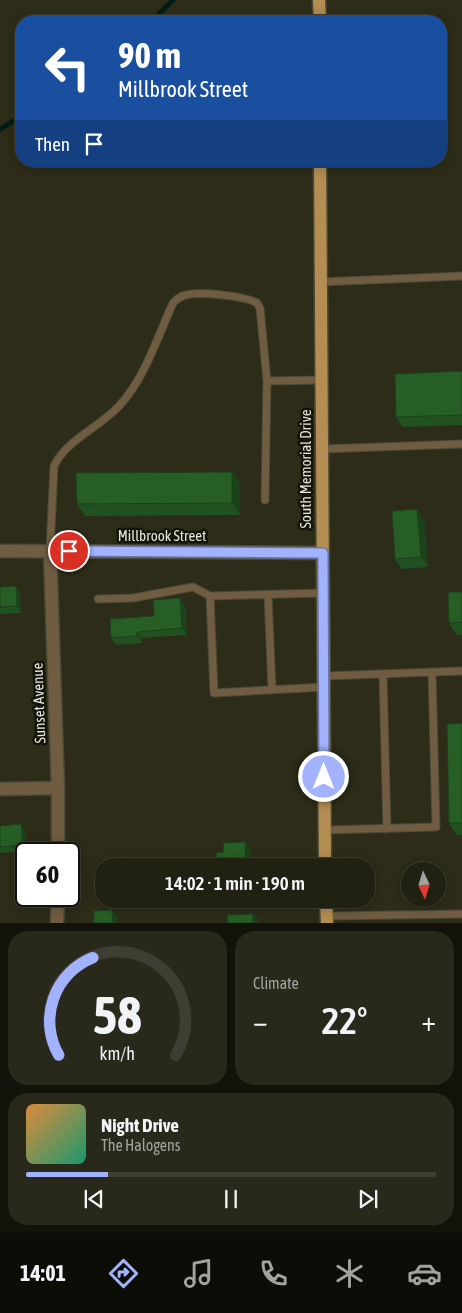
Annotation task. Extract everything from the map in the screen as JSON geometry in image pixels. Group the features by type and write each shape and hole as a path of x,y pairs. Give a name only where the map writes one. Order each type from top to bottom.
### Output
{"main road":[{"path":"319,0 320,15"},
{"name":"South Memorial Drive","path":"320,167 325,858"}],"street":[{"name":"Millbrook Street","path":"0,551 323,553"},
{"name":"Sunset Avenue","path":"50,551 58,842"},
{"path":"0,789 58,788"},
{"path":"57,923 58,907"}],"lane":[{"path":"321,282 462,276"},
{"path":"50,551 54,466 60,454 119,407 145,366 173,303 178,298 188,294 248,298 257,302 260,308 268,381 265,500"},
{"path":"268,381 322,380"},
{"path":"322,449 462,444"},
{"path":"98,599 133,598 193,587 210,596 323,594"},
{"path":"268,594 272,690"},
{"path":"210,596 214,693 272,690 383,674 462,671"},
{"path":"325,830 436,827 432,672"},
{"path":"383,674 387,829"},
{"path":"327,920 396,919 462,914"}],"building":[{"path":"462,371 462,415 396,417 395,374"},
{"path":"232,472 232,503 77,504 76,473"},
{"path":"417,509 421,557 395,559 392,511"},
{"path":"16,586 17,606 0,607 0,587"},
{"path":"448,592 462,592 462,622 449,623"},
{"path":"180,598 182,628 137,632 137,636 111,638 110,619 154,616 153,600"},
{"path":"462,723 462,823 449,823 447,724"},
{"path":"21,824 23,842 15,842 15,846 0,847 0,826"},
{"path":"245,842 246,858 216,858 216,853 224,852 223,843"},
{"path":"112,910 113,923 94,923 94,911"},
{"path":"253,914 253,923 228,923 227,915"}],"waterway":[{"path":"158,15 173,0"},
{"path":"0,129 15,120"}],"route":[{"path":"69,551 323,553 324,777"}]}
